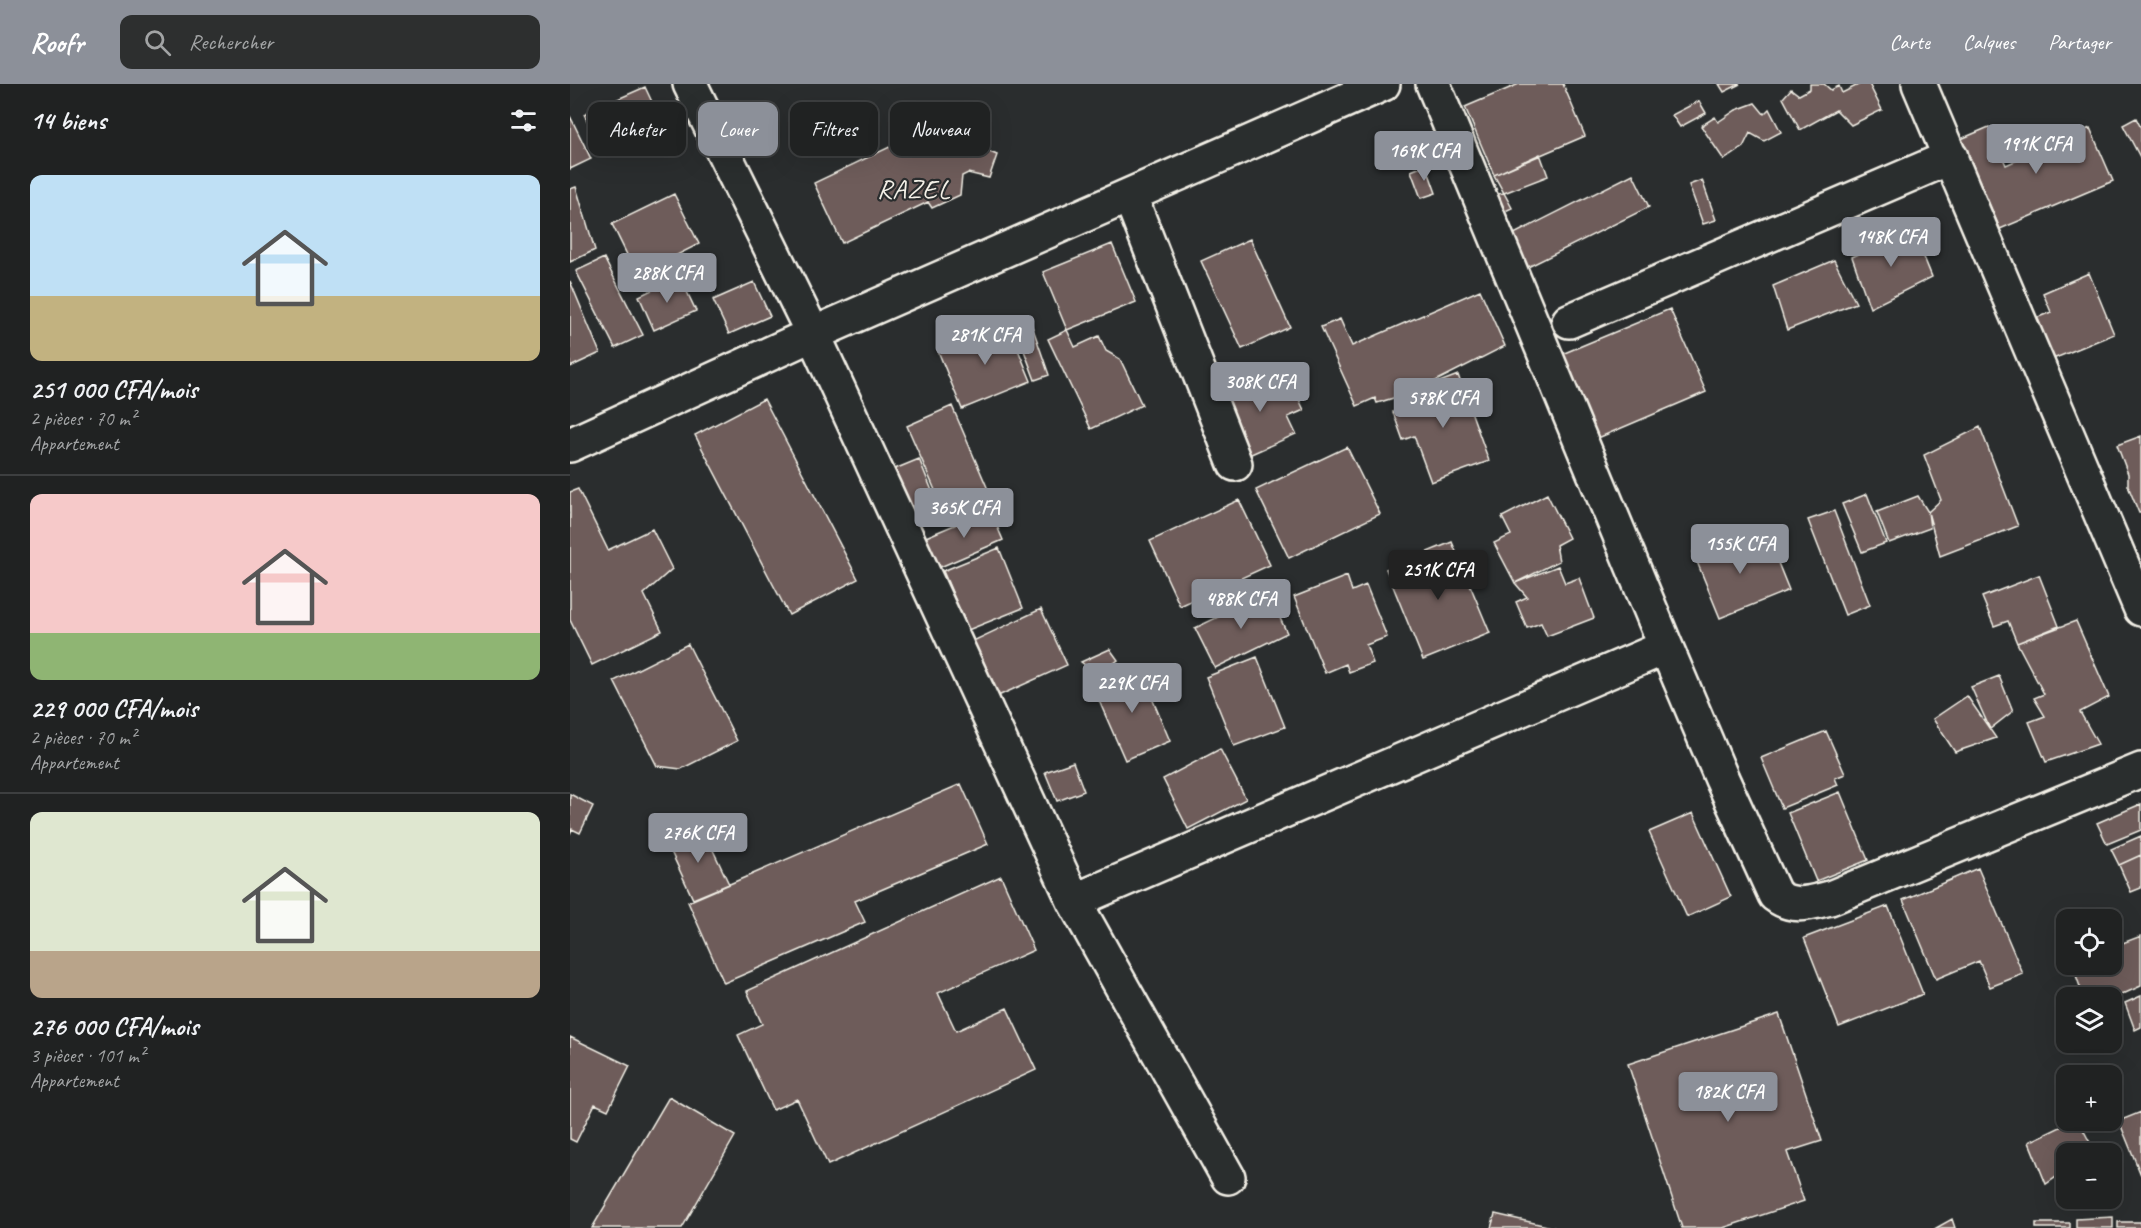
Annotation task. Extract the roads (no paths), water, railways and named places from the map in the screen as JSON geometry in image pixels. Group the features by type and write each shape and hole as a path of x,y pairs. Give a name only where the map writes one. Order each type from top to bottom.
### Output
{"street":[{"path":"690,84 813,334 1074,902 1228,1177"},
{"path":"570,445 813,334 1383,84"},
{"path":"1433,84 1666,647 1722,779 1775,895 1785,902 1797,904 1830,898 2141,770"},
{"path":"1919,84 2141,609"},
{"path":"1569,321 1950,157"},
{"path":"1130,196 1235,464"},
{"path":"1074,902 1666,647"}],"district":[{"name":"RAZEL","path":"914,189"}]}
